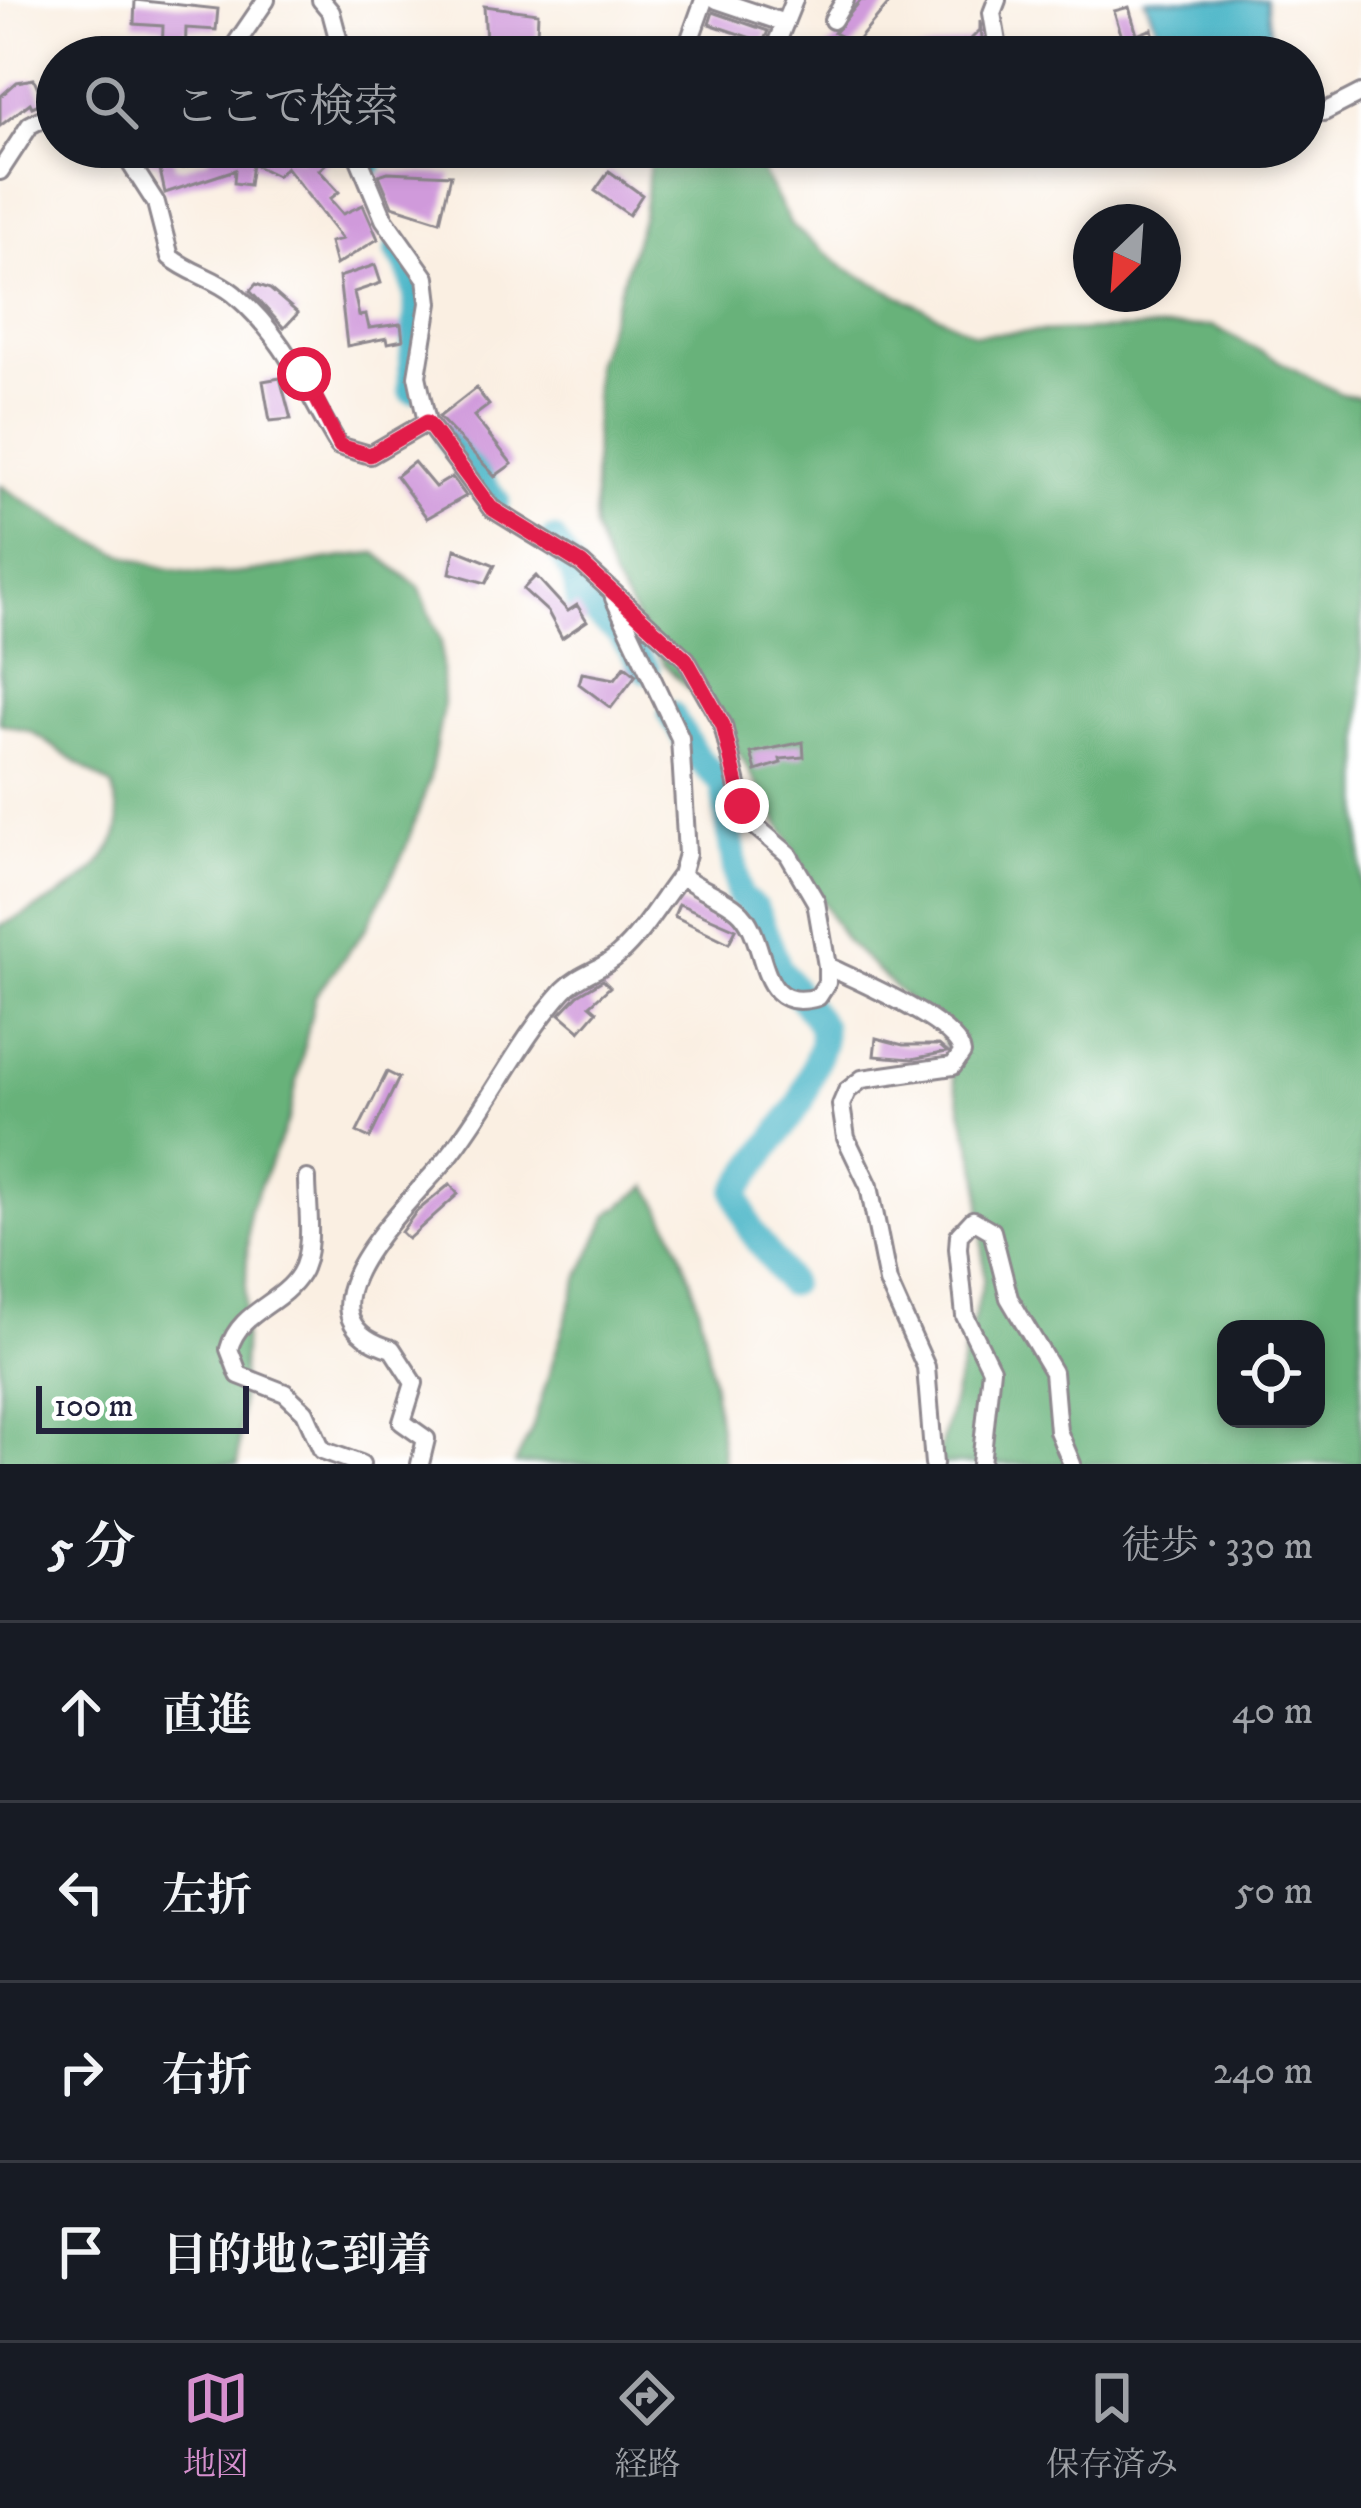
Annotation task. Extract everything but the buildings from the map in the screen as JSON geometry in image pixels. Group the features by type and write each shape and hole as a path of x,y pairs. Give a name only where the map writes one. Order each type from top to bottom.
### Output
{"street":[{"path":"241,36 266,0"},
{"path":"322,0 337,36"},
{"path":"691,36 704,0"},
{"path":"717,0 785,23"},
{"path":"780,36 794,0"},
{"path":"833,20 845,0"},
{"path":"996,36 992,13 997,0"},
{"path":"1325,109 1335,110 1361,93"},
{"path":"0,171 36,122"},
{"path":"134,168 156,203 170,257 231,291 254,313 304,374 340,446 370,455 427,422"},
{"path":"363,168 384,219 426,278 429,303 417,376 427,422 491,508 582,564 686,659 735,758 742,806 806,878 827,966 827,983 818,997 800,1002 783,996 771,984 753,931 739,910 681,875"},
{"path":"421,1464 426,1439 402,1422 415,1393 414,1383 392,1349 367,1342 356,1332 348,1298 352,1281 380,1235 449,1156 494,1083 562,992 618,955 681,875 687,854 680,738 643,670 613,594"},
{"path":"827,966 944,1026 961,1043 962,1053 953,1066 862,1079 847,1090 841,1105 846,1138 869,1186 888,1282 926,1366 934,1464"},
{"path":"307,1179 306,1256 300,1274 242,1323 230,1349 239,1375 286,1393 304,1412 322,1450 362,1464"},
{"path":"981,1464 991,1369 965,1316 958,1248 959,1235 973,1220 992,1231 1009,1298 1053,1372 1058,1431 1072,1464"}],"green space":[{"path":"649,168 760,168 791,225 843,267 975,334 1213,326 1341,394 1361,397 1361,1464 936,1464 984,1279 980,1178 941,1031 844,939 725,728 665,665 611,576 594,529 595,365 643,216"},
{"path":"0,485 108,548 166,568 229,574 376,553 419,587 441,641 443,707 429,781 404,852 367,927 315,996 289,1119 249,1211 238,1464 0,1464 0,926 85,878 110,850 119,823 113,787 32,732 0,723"},
{"path":"648,1186 667,1219 693,1286 724,1464 515,1464 532,1429 578,1280 609,1214"}],"water":[{"path":"1145,0 1266,0 1271,36 1161,36"}],"waterway":[{"path":"398,251 417,300 411,390"},
{"path":"448,438 497,502"},
{"path":"553,540 574,573 579,601 619,633 647,670"},
{"path":"671,714 696,756 723,784 739,896 756,910 779,968 822,1026 822,1045 801,1102 736,1192 750,1229 789,1283"}],"route":[{"path":"304,374 320,415 340,446 370,455 427,422 491,508 582,564 686,659 723,725 735,758 742,806"}]}
